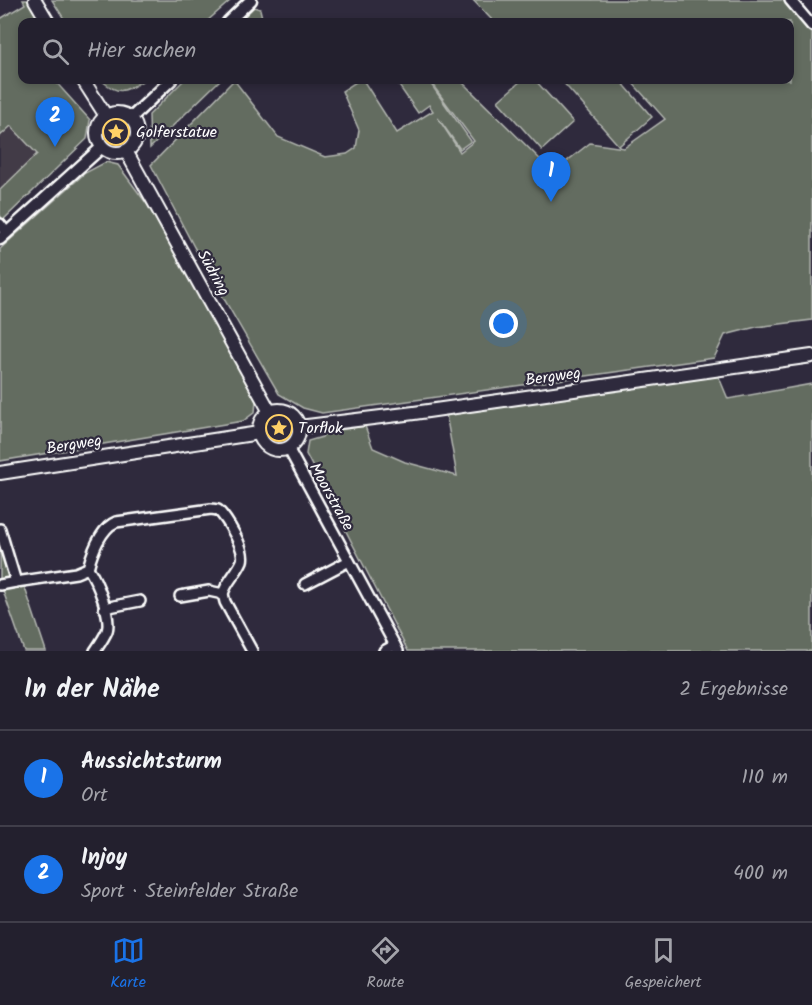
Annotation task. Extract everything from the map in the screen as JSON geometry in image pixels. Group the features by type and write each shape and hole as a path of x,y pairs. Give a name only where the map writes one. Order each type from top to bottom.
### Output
{"main road":[{"path":"35,0 46,18"},
{"path":"86,84 106,116"},
{"path":"117,113 130,119 136,127 133,145 126,151 113,153 102,147 97,134 99,124 106,116 117,113"},
{"name":"Südring","path":"126,151 270,412"},
{"name":"Bergweg","path":"299,427 721,371 812,356"},
{"path":"278,410 287,411 297,420 299,427 296,440 288,448 277,450 268,447 259,433 262,419 270,412 278,410"},
{"name":"Bergweg","path":"0,473 259,433"}],"street":[{"path":"232,18 251,0"},
{"path":"790,0 812,26"},
{"path":"130,119 167,84"},
{"path":"2,232 102,147"},
{"name":"Moorstraße","path":"288,448 396,648"},
{"path":"95,651 107,631 108,621 94,577 88,568 91,556 110,524 211,509 218,510 222,514 241,549 243,557 223,594 225,602 252,651"},
{"path":"0,529 16,582"},
{"path":"305,584 349,561"},
{"path":"0,585 76,573 88,568"},
{"path":"180,596 209,591 223,594"},
{"path":"104,608 140,601"},
{"path":"384,651 396,648"}],"shaded area":[{"path":"23,0 28,0 39,18 18,18 18,84 58,84 90,120 87,139 3,220 0,215 0,190 37,154 11,126 0,136 0,19 25,4"},
{"path":"52,0 231,0 211,18 63,18"},
{"path":"473,0 784,0 812,32 812,320 756,327 725,335 714,358 322,413 303,408 279,394 194,247 151,165 230,84 237,84 278,137 325,157 347,154 356,148 359,130 342,91 353,84 366,84 397,133 433,111 429,105 418,113 398,84 431,84 471,141 460,149 438,118 460,152 474,141 432,84 464,84 553,172 590,143 624,148 665,119 634,84 794,84 794,18 490,18"},
{"path":"254,7 260,9 262,18 243,18"},
{"path":"106,84 137,84 122,90"},
{"path":"180,84 216,84 150,148 149,115"},
{"path":"517,84 539,84 573,122 542,150 498,101"},
{"path":"565,84 623,84 652,117 619,146"},
{"path":"11,126 37,154 0,190 0,136"},
{"path":"106,162 118,165 155,215 256,401 255,412 243,421 0,461 0,249 85,173"},
{"path":"718,375 728,399 812,384 812,651 408,651 306,454 308,441 322,437 325,432 365,426 373,448 405,462 457,476 446,414"},
{"path":"0,541 13,585 24,585 46,651 24,651 0,582"}],"place":[{"name":"Golferstatue","path":"116,132"},
{"name":"Injoy","path":"55,147"},
{"name":"Aussichtsturm","path":"551,202"},
{"name":"Torflok","path":"279,428"}]}
